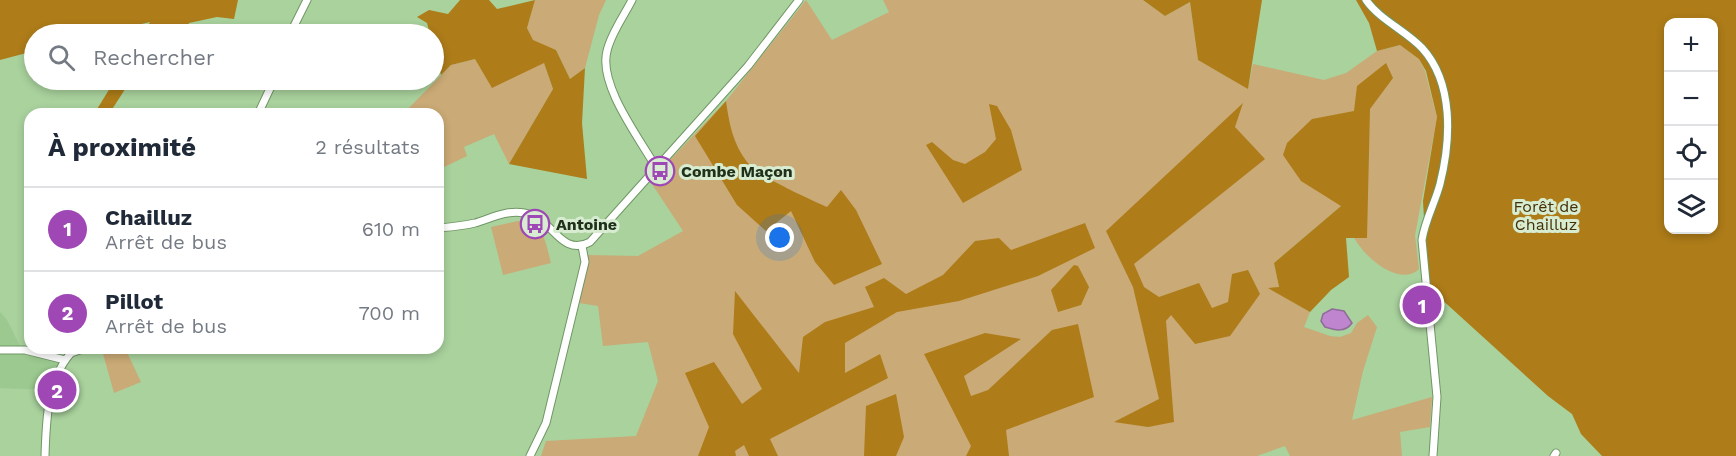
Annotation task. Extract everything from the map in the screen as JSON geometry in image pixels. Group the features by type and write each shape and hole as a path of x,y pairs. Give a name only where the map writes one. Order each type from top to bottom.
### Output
{"street":[{"path":"295,24 307,0"},
{"path":"632,0 607,49 605,70 620,104 657,170"},
{"path":"444,227 461,226 505,213 525,213 537,217 567,244 582,246 590,242 748,66 799,0"},
{"path":"1366,0 1422,48 1442,78 1446,108 1445,154 1440,183 1425,224 1422,240 1437,397 1433,456"},
{"path":"261,108 269,90"},
{"path":"531,456 546,423 553,396 585,262 582,246"},
{"path":"0,350 24,350"},
{"path":"42,354 65,360"},
{"path":"45,456 51,393 69,354"}],"shaded area":[{"path":"535,0 606,0 599,15 585,68 570,79 556,50 533,41 527,28"},
{"path":"806,0 832,40 889,12 883,0 1143,0 1165,16 1190,2 1198,60 1248,88 1253,64 1324,80 1346,73 1377,51 1400,45 1419,59 1425,71 1437,118 1415,235 1419,269 1411,274 1403,275 1384,269 1376,263 1356,241 1341,206 1274,263 1279,288 1269,288 1310,312 1304,327 1340,337 1351,333 1357,323 1368,315 1377,327 1363,371 1352,420 1432,397 1430,427 1400,432 1402,456 1290,456 1285,446 1257,456 541,456 546,441 636,436 658,381 648,342 603,346 598,306 579,303 588,255 638,256 683,231 650,181 726,101"},
{"path":"475,59 544,63 553,89 509,164 494,134 464,147 467,156 444,167 444,108 409,108 427,90 444,90 444,72 451,65"},
{"path":"518,221 527,222 539,229 551,263 503,275 491,227"},
{"path":"1332,309 1344,311 1352,323 1343,329 1325,327 1321,321 1323,314"},
{"path":"0,312 7,320 21,348 0,348"},
{"path":"0,352 17,352 59,361 48,390 0,388"},
{"path":"103,354 128,354 141,382 114,393"}],"green space":[{"path":"0,0 238,0 234,19 217,17 189,24 149,24 150,22 142,24 24,24 24,54 0,60"},
{"path":"460,0 489,0 497,9 535,0 527,28 533,40 556,50 570,79 585,68 582,123 587,179 509,164 553,89 544,63 492,88 475,59 451,65 444,72 444,24 427,24 417,17 429,10 448,14"},
{"path":"1143,0 1262,0 1248,89 1198,60 1190,2 1165,16"},
{"name":"Forêt de Chailluz","path":"1356,0 1736,0 1736,456 1602,456 1581,434 1572,414 1548,396 1428,287 1423,201 1437,117 1426,71 1419,59 1400,45 1377,51 1369,23"},
{"path":"1386,63 1393,78 1370,109 1367,238 1346,238 1349,277 1331,290 1310,312 1268,288 1279,287 1274,263 1341,206 1301,181 1283,155 1287,143 1312,119 1354,111 1357,86"},
{"path":"109,90 125,90 113,108 98,108"},
{"path":"726,101 732,133 747,162 762,174 827,207 841,190 856,210 882,264 834,285 815,262 791,211 766,231 737,205 695,136"},
{"path":"1243,103 1235,127 1265,159 1134,264 1144,287 1159,297 1199,283 1212,308 1228,302 1232,274 1248,270 1260,294 1230,336 1195,344 1171,315 1166,321 1174,422 1148,427 1114,422 1159,399 1133,287 1106,231"},
{"path":"989,104 997,106 1011,130 1022,170 963,203 926,145 932,142 953,160 965,164 985,152 996,139"},
{"path":"1085,223 1095,248 1038,276 959,301 897,312 845,343 845,373 880,354 888,378 770,439 778,456 749,456 744,445 735,451 736,456 698,456 709,427 685,373 714,362 742,404 762,389 733,334 735,291 799,373 803,337 825,322 874,307 865,287 884,278 906,294 943,275 975,241 999,238 1011,250"},
{"path":"1074,265 1078,266 1089,287 1081,305 1058,312 1051,290"},
{"path":"1078,324 1094,397 1006,430 1009,456 966,456 971,446 924,354 985,333 1021,339 964,376 971,396 988,390 1052,330"},
{"path":"896,394 904,437 896,456 864,456 866,406"}],"place":[{"name":"Combe Maçon","path":"660,171"},
{"name":"Antoine","path":"535,224"},
{"name":"Chailluz","path":"1422,305"},
{"name":"Pillot","path":"57,390"}]}
